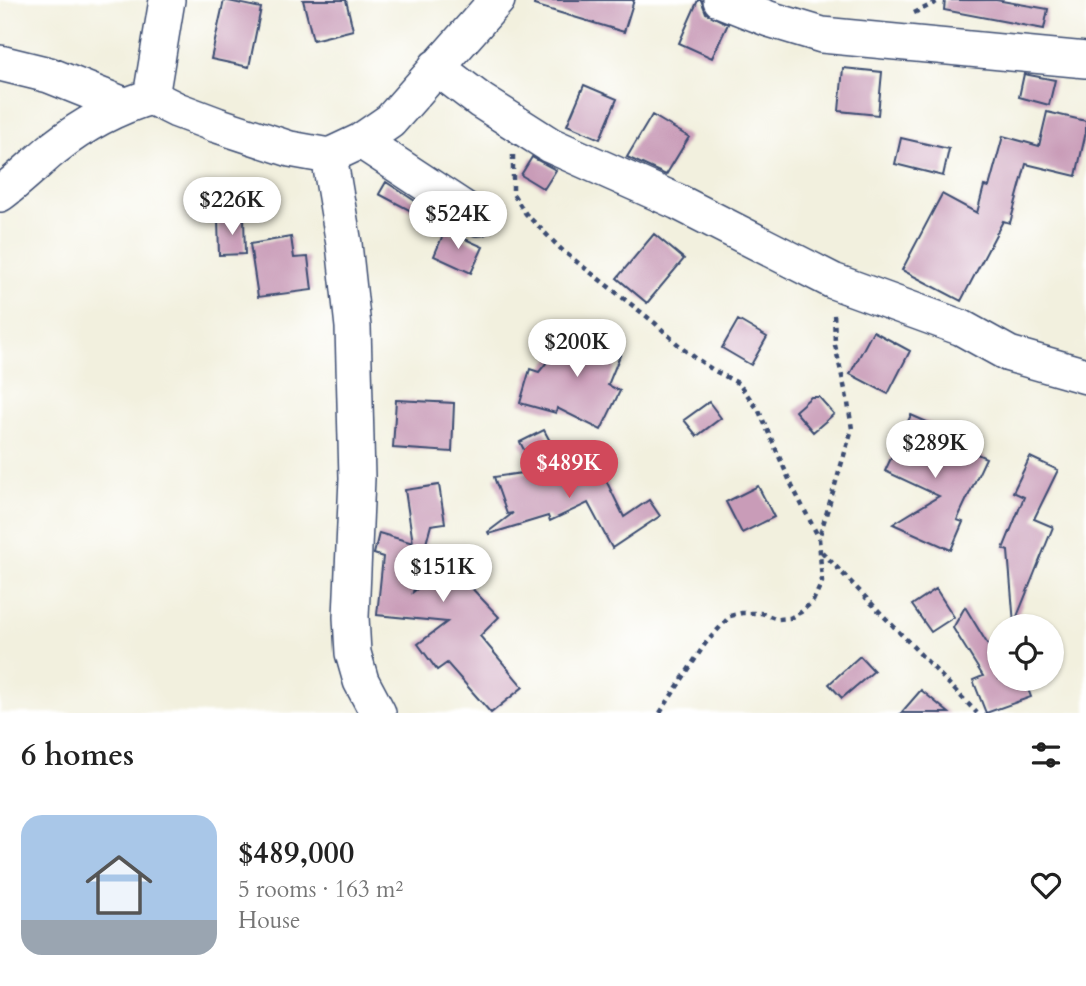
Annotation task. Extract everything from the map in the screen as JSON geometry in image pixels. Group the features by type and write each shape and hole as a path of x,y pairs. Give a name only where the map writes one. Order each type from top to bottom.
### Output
{"street":[{"path":"0,194 55,147 138,101 167,0"},
{"path":"0,63 138,101 290,149 329,156 361,141 390,121 497,0"},
{"path":"721,0 769,19 822,35 1086,60"},
{"path":"436,67 550,145 678,202 834,281 962,328 1010,354 1086,376"},
{"path":"361,141 478,218"},
{"path":"329,156 344,244 352,327 357,478 351,617 353,653 360,681 378,713"}],"path":[{"path":"515,122 513,194 526,214 564,251 655,323 683,349 737,383 759,411 792,486 819,538 822,582 813,601 790,618 778,619 761,613 730,616 705,644 660,713"},
{"path":"819,538 852,429 835,345 834,281"},
{"path":"821,551 976,713"}],"building":[{"path":"224,0 261,8 249,67 211,59"},
{"path":"303,0 346,0 353,30 313,40"},
{"path":"535,0 634,0 624,32 534,5"},
{"path":"698,0 701,0 706,13 728,24 712,58 679,43"},
{"path":"945,0 996,0 1048,9 1044,29 944,10"},
{"path":"843,68 882,72 878,115 839,111"},
{"path":"1024,74 1055,80 1049,105 1019,97"},
{"path":"584,85 617,99 600,139 567,125"},
{"path":"1047,112 1086,121 1076,176 1026,164 1010,223 1003,221 961,301 902,270 942,194 977,213 984,186 989,187 1003,136 1039,146"},
{"path":"652,115 689,137 666,175 627,157"},
{"path":"901,138 949,149 943,176 895,164"},
{"path":"532,157 556,170 544,189 521,175"},
{"path":"386,182 418,203 413,212 379,194"},
{"path":"244,218 245,254 219,255 218,219"},
{"path":"445,230 483,247 471,273 434,256"},
{"path":"654,234 684,259 647,303 617,278"},
{"path":"291,237 294,258 308,257 312,290 258,297 250,244"},
{"path":"738,320 767,337 751,365 722,348"},
{"path":"576,326 606,338 621,353 608,385 620,391 601,430 557,408 556,413 520,403 530,369 539,372"},
{"path":"873,331 910,351 888,394 850,374"},
{"path":"811,397 819,397 834,414 813,432 795,411"},
{"path":"396,400 454,403 452,452 393,448"},
{"path":"709,402 721,418 697,436 684,420"},
{"path":"911,415 945,430 942,438 986,458 957,520 963,522 951,550 893,524 939,496 885,471"},
{"path":"544,430 559,458 527,456 520,442"},
{"path":"1030,457 1058,470 1034,519 1053,527 1018,614 1013,614 1008,551 1003,549 1024,497 1013,492"},
{"path":"596,460 624,517 649,500 660,516 612,548 588,503 550,521 548,516 489,534 488,532 513,513 507,514 494,477 563,467 567,475"},
{"path":"439,485 445,523 431,525 413,592 460,555 467,555 481,570 466,582 499,617 480,636 523,687 491,713 447,663 437,670 418,644 447,622 377,615 383,557 374,554 379,533 413,543 405,490"},
{"path":"758,486 774,517 742,533 726,502"},
{"path":"936,589 954,617 931,632 912,605"},
{"path":"965,607 987,643 987,691 1029,691 1031,697 986,713 973,680 983,676 953,628"},
{"path":"860,656 874,671 842,698 829,684"},
{"path":"921,690 949,713 901,713"}]}
